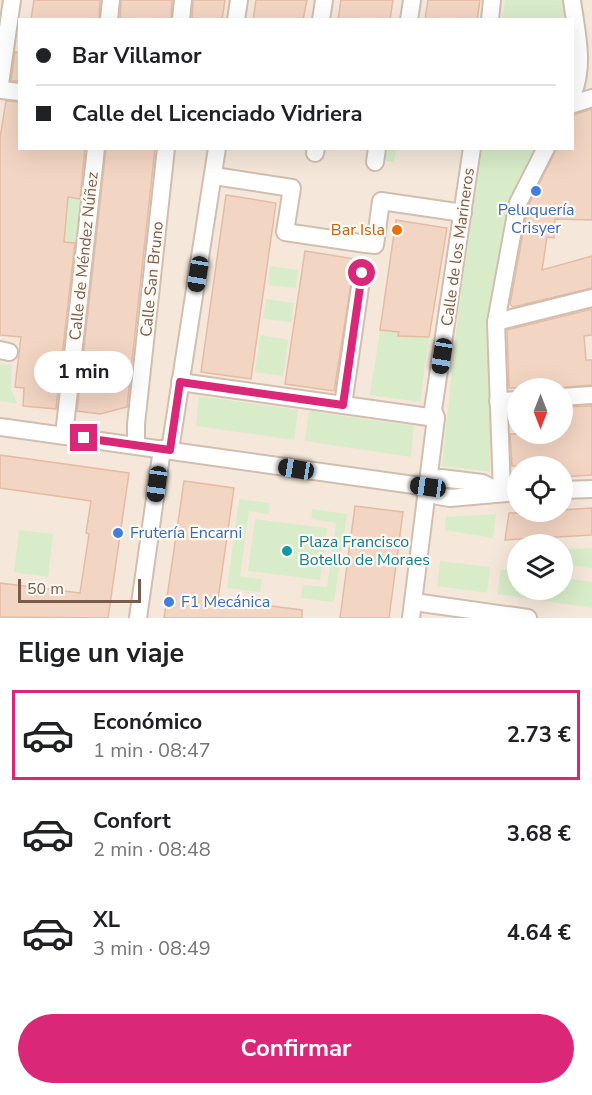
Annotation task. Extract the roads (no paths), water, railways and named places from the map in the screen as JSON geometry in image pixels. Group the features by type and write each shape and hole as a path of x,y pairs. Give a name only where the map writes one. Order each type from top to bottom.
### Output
{"street":[{"path":"0,84 12,0"},
{"path":"109,18 111,0"},
{"path":"181,18 183,0"},
{"path":"236,18 239,0"},
{"path":"321,18 324,0"},
{"path":"409,18 412,0"},
{"path":"490,18 492,0"},
{"path":"573,0 579,53 579,78 574,90"},
{"path":"0,90 18,92"},
{"path":"574,104 592,98"},
{"name":"Calle de Méndez Núñez","path":"64,435 96,150"},
{"name":"Calle San Bruno","path":"136,445 136,424 166,150"},
{"path":"138,618 166,449 180,382 217,150"},
{"name":"Calle de los Marineros","path":"412,610 436,418 433,410 472,150"},
{"path":"507,469 498,401 496,322 518,203 545,150"},
{"path":"213,176 292,188 285,232 375,245 381,201 463,213"},
{"path":"343,405 362,273"},
{"path":"496,322 592,298"},
{"path":"180,382 436,418"},
{"path":"573,396 592,395"},
{"path":"498,401 507,401"},
{"path":"0,427 428,487 441,478 482,483 507,491"},
{"path":"573,490 592,489"},
{"path":"412,610 528,618"}],"place":[{"name":"Peluquería Crisyer","path":"536,191"},
{"name":"Bar Isla","path":"397,230"},
{"name":"Frutería Encarni","path":"118,533"},
{"name":"Plaza Francisco Botello de Moraes","path":"287,551"},
{"name":"F1 Mecánica","path":"169,602"}]}
